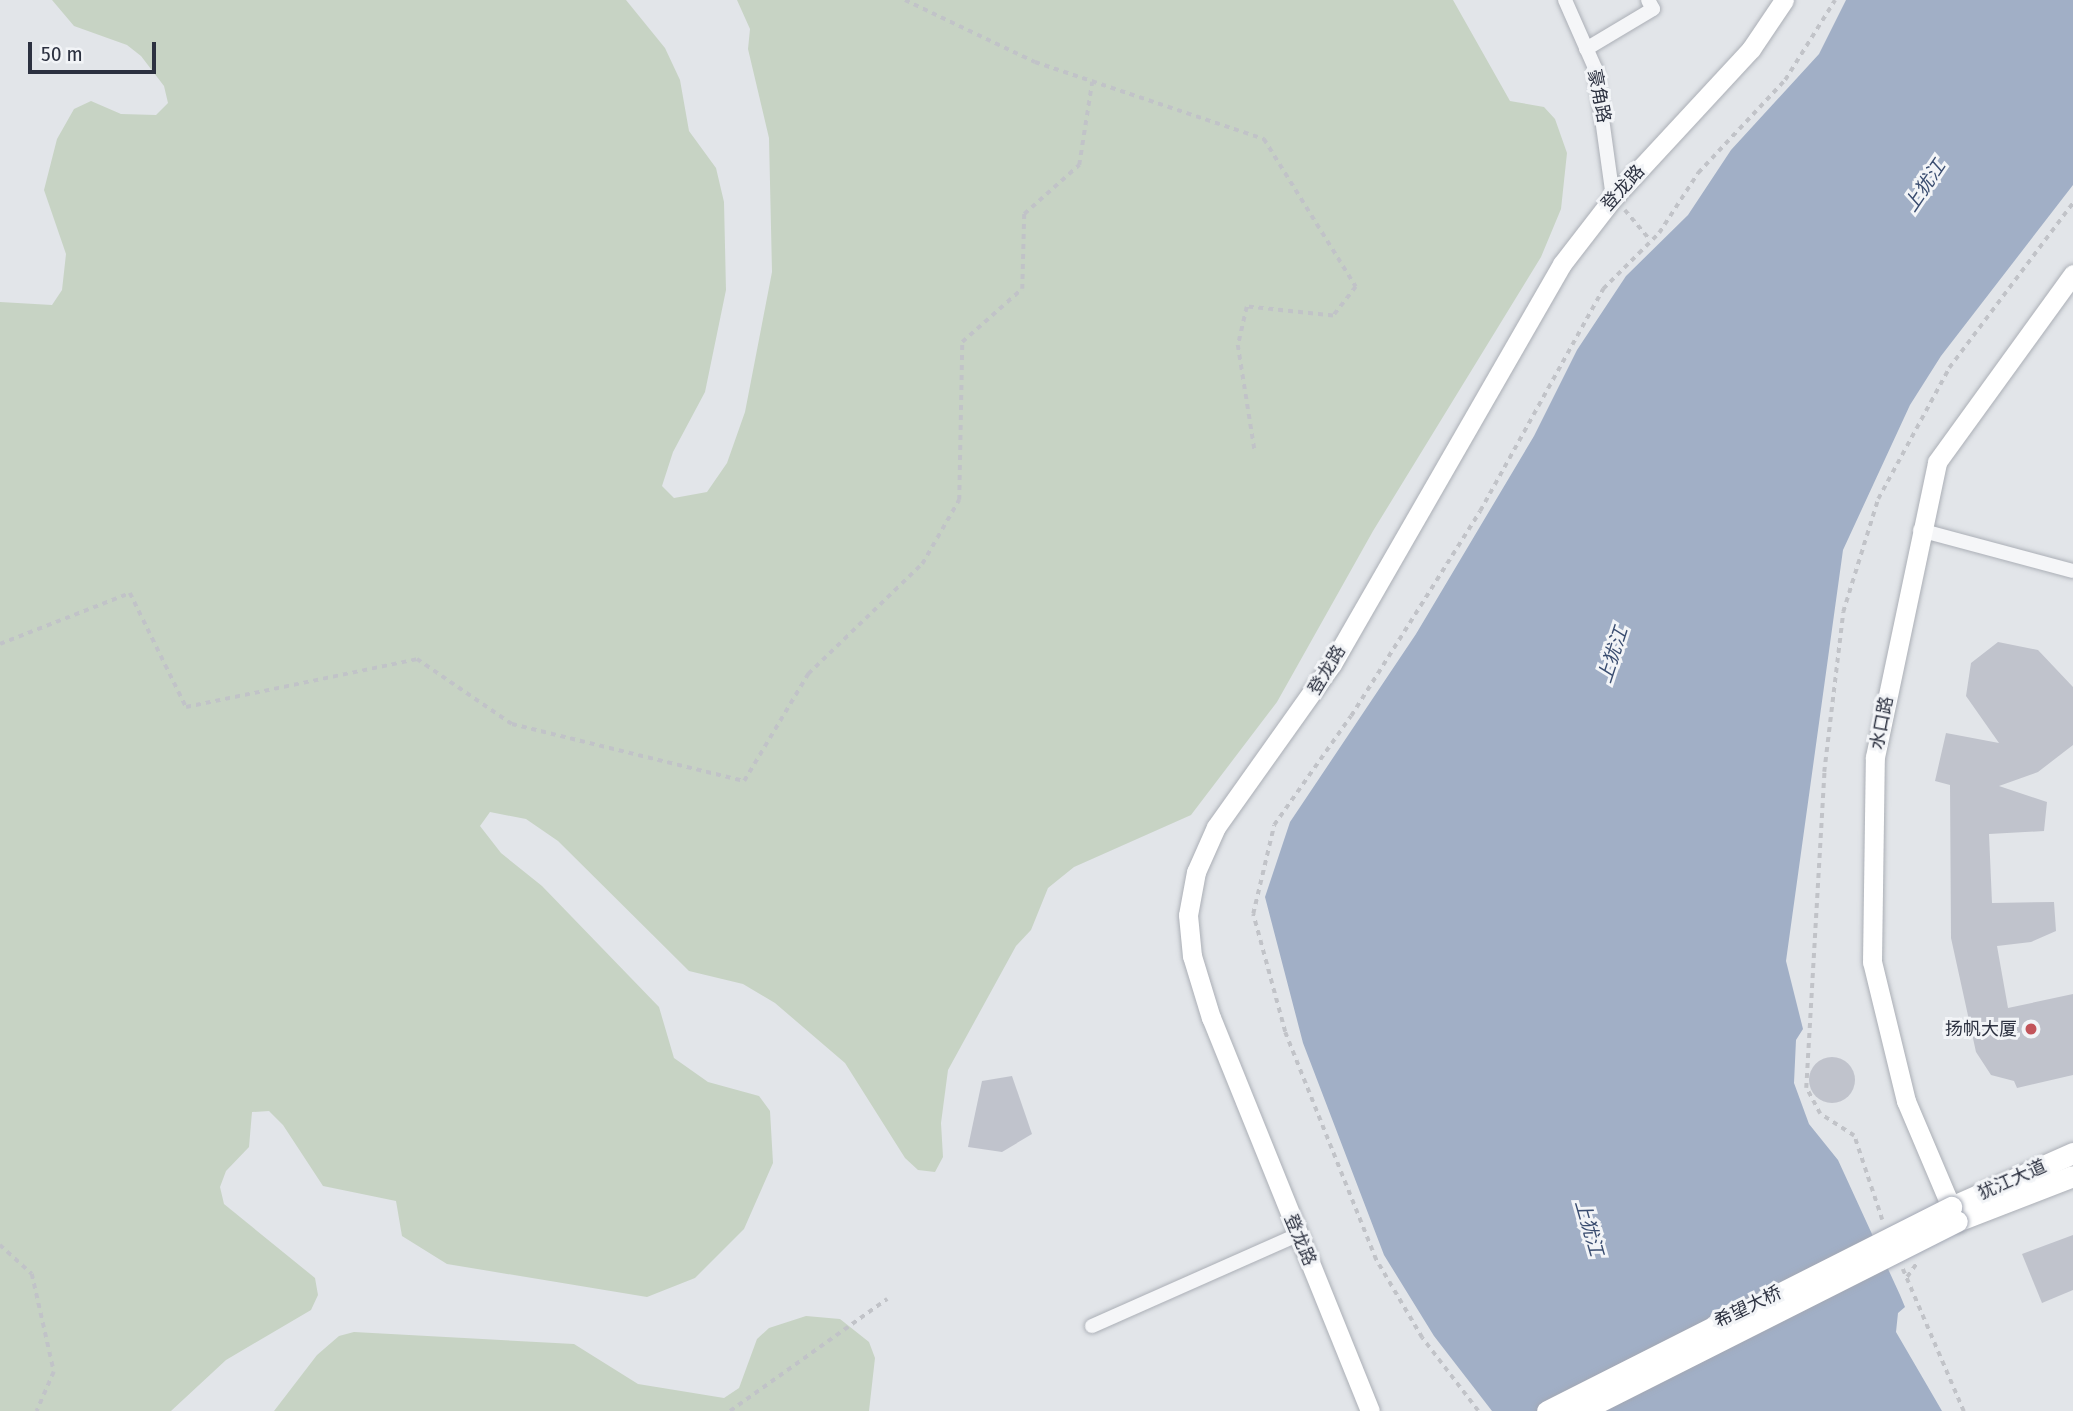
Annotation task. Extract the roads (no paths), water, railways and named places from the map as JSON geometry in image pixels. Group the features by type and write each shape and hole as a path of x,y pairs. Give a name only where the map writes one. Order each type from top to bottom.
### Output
{"main road":[{"name":"犹江大道","path":"1954,1214 2073,1153"},
{"name":"犹江大道","path":"1954,1214 2073,1176"},
{"name":"希望大桥","path":"1547,1411 1954,1214"},
{"name":"希望大桥","path":"1581,1411 1954,1214"}],"street":[{"name":"豪角路","path":"1564,0 1586,49 1605,122 1617,202"},
{"path":"1586,49 1653,9 1648,0"},
{"name":"登龙路","path":"1370,1411 1249,1121 1192,956 1188,915 1196,872 1216,827 1332,664 1562,264 1751,49 1784,0"},
{"name":"水口路","path":"1954,1214 1906,1101 1872,962 1875,757 1920,530 1937,463 2073,274"},
{"path":"1920,530 2073,571"},
{"path":"1092,1326 1297,1235"}],"water":[{"name":"上犹江","path":"1846,0 2073,0 2073,185 1941,356 1910,405 1843,550 1786,961 1803,1029 1796,1040 1794,1083 1809,1124 1838,1160 1905,1307 1898,1313 1896,1332 1942,1411 1492,1411 1434,1336 1384,1255 1303,1043 1265,897 1290,822 1416,634 1534,436 1577,350 1626,276 1688,215 1731,150 1819,54"}],"place":[{"name":"扬帆大厦","path":"2031,1029"}]}
